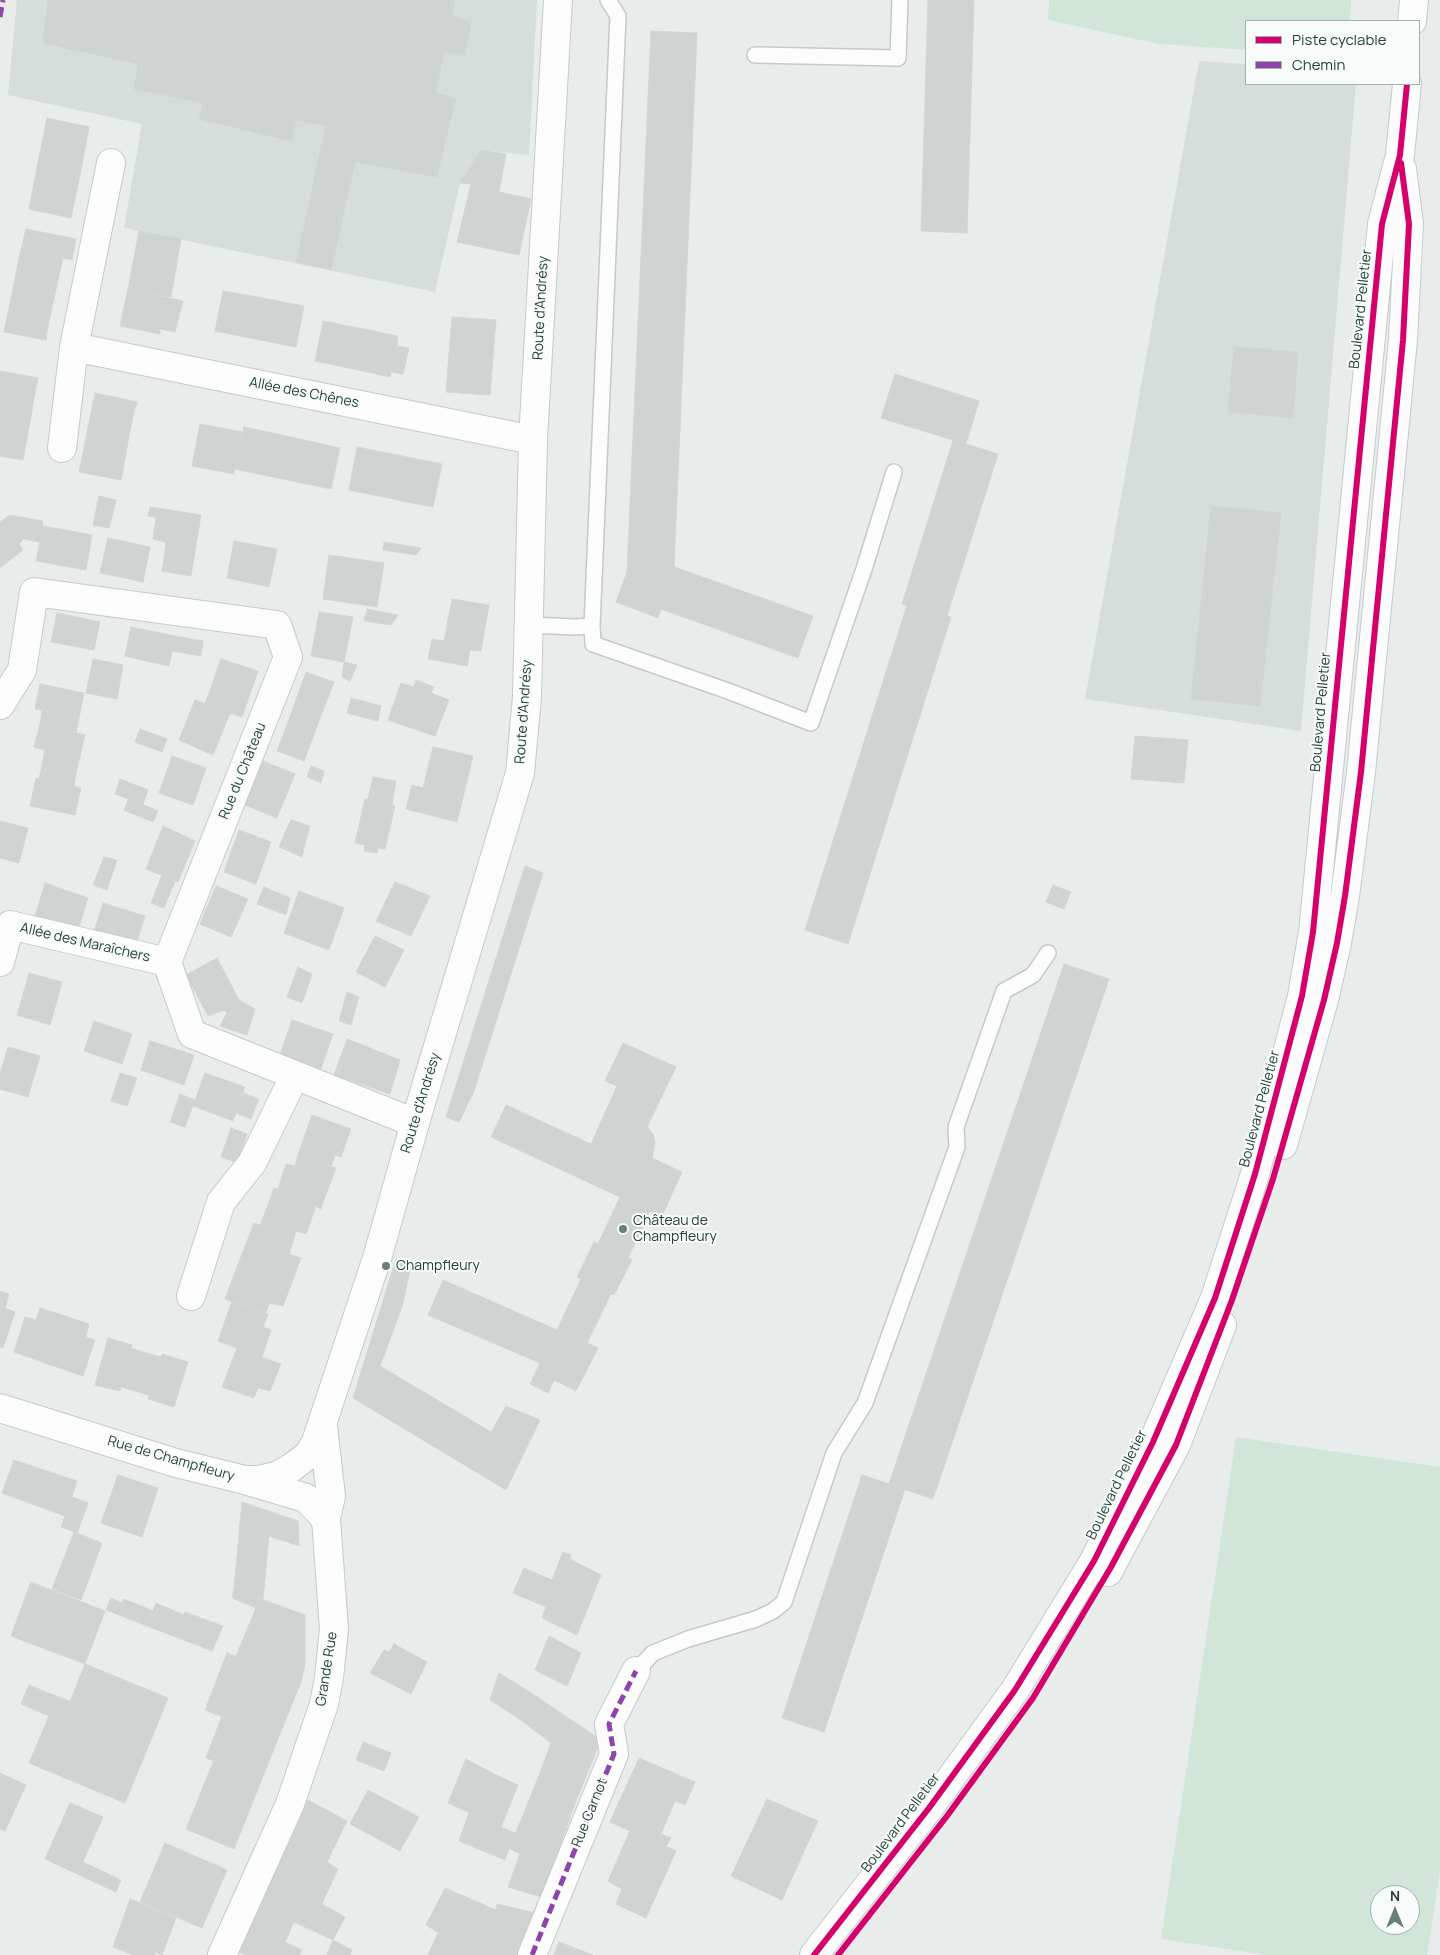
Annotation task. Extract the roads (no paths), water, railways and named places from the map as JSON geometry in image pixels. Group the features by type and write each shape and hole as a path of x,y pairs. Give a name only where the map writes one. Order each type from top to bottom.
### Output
{"street":[{"name":"Route d'Andrésy","path":"323,1426 328,1402 378,1254 415,1123 520,773 524,742 530,625 533,440 558,0"},
{"path":"1412,20 1414,0"},
{"name":"Boulevard Pelletier","path":"814,1955 930,1808 1015,1690 1094,1562 1153,1442 1215,1298 1255,1174 1302,996 1313,932 1382,224 1400,156 1407,85"},
{"name":"Boulevard Pelletier","path":"838,1955 947,1816 1033,1698 1112,1567 1176,1445 1232,1300 1272,1179 1324,1000 1335,952 1345,896 1362,772 1403,340 1409,224 1400,156"},
{"path":"62,448 74,347 111,163"},
{"name":"Allée des Chênes","path":"74,347 533,440"},
{"name":"Rue du Château","path":"0,705 22,670 34,592 277,625 288,657 167,962"},
{"name":"Allée des Maraîchers","path":"0,962 10,925 167,962"},
{"path":"167,962 192,1034 415,1123"},
{"path":"191,1296 221,1202 252,1163 295,1075"},
{"name":"Rue de Champfleury","path":"0,1408 176,1463 245,1480 258,1480 277,1476 291,1468 308,1455 323,1426"},
{"name":"Grande Rue","path":"222,1955 290,1804 324,1704 329,1678 334,1629 326,1520 331,1496 323,1426"},
{"path":"245,1480 306,1498 326,1520"},
{"name":"Rue Carnot","path":"532,1955 614,1754 609,1724 636,1671"}],"lane":[{"path":"608,0 618,16 592,626 593,644 728,691 811,723 864,569 894,472"},
{"path":"755,55 898,58 900,0"},
{"path":"530,625 592,626"},
{"path":"636,1671 653,1653 688,1639 756,1619 784,1602 834,1452 865,1403 957,1147 956,1127 1004,991 1033,975 1048,953"}],"place":[{"name":"Château de Champfleury","path":"623,1229"},
{"name":"Champfleury","path":"386,1266"}]}
